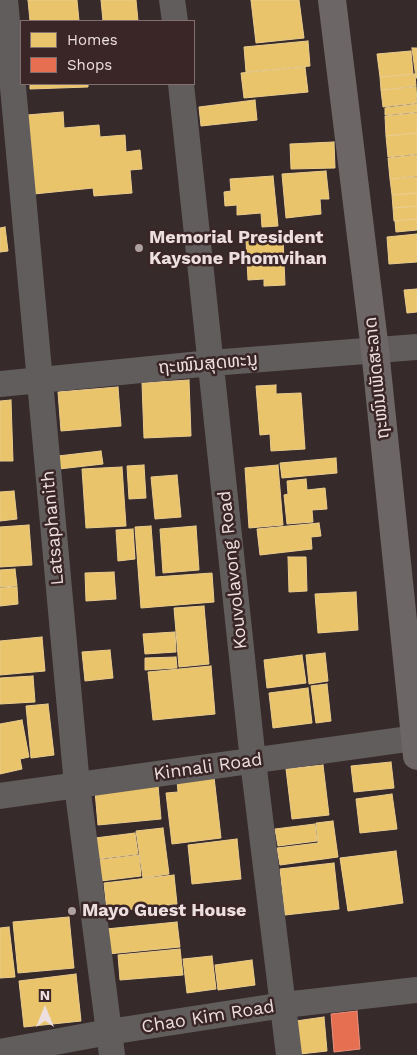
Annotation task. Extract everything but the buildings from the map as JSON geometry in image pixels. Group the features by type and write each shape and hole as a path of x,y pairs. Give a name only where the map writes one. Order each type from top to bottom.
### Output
{"main road":[{"name":"ຖະໜົນເພັດສະລາດ","path":"332,0 375,350 416,747"}],"street":[{"name":"Latsaphanith","path":"5,0 39,382 78,785 110,1044"},
{"path":"172,0 174,20"},
{"name":"Kouvolavong Road","path":"181,85 253,761 289,1055"},
{"name":"ຖະໜົນສຸດທະນູ","path":"0,384 39,382 211,363 417,346"},
{"name":"Kinnali Road","path":"0,796 253,761 416,747"},
{"name":"Chao Kim Road","path":"0,1052 110,1044 284,1006 417,990"}],"place":[{"name":"Memorial President Kaysone Phomvihan","path":"139,248"},
{"name":"Mayo Guest House","path":"72,911"}]}
